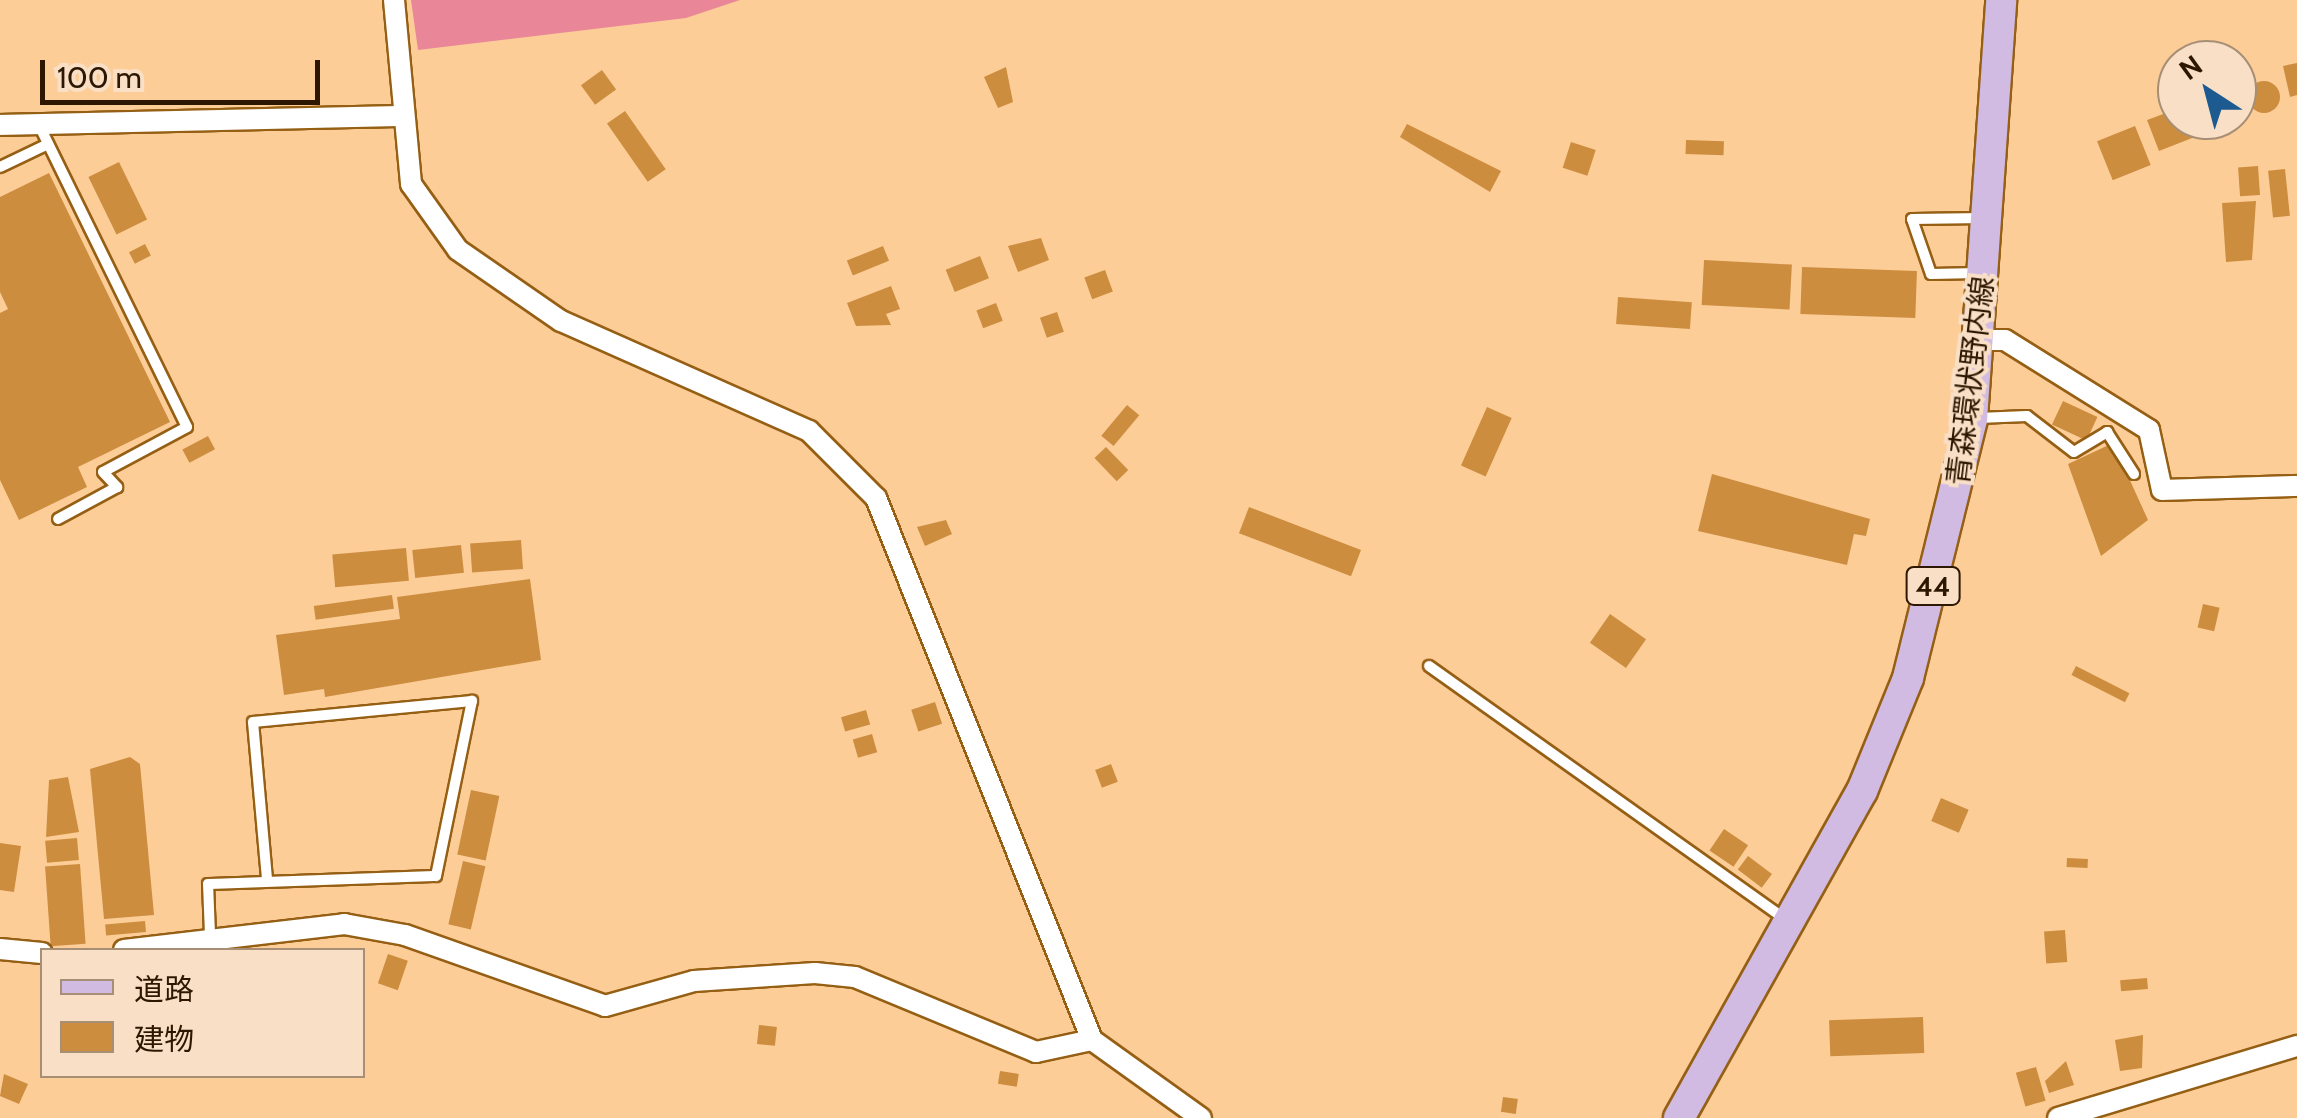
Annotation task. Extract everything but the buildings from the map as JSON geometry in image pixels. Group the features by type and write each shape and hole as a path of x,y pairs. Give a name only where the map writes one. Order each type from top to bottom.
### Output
{"main road":[{"name":"青森環状野内線","path":"1678,1118 1862,790 1908,678 1972,419 1981,340 2001,0"}],"street":[{"path":"394,0 400,116 411,184 481,272 561,321 809,431 876,498 1092,1040 1200,1118"},
{"path":"0,126 44,135 400,116"},
{"path":"1981,340 2005,340 2149,430 2162,490 2297,486"},
{"path":"135,948 210,935 344,924 404,935 604,1006 742,974 854,976 1036,1052 1092,1040"},
{"path":"0,949 40,953"},
{"path":"2058,1118 2297,1046"}],"lane":[{"path":"0,167 44,135 187,427 104,472 117,487 58,519"},
{"path":"1984,273 1931,274 1912,219 1987,218"},
{"path":"1972,419 2027,416 2074,452 2107,432 2134,474"},
{"path":"1429,666 1787,920"},
{"path":"210,935 208,884 436,876 472,701 254,722 267,879"}],"shaded area":[{"path":"411,0 740,0 686,18 418,50"}]}
